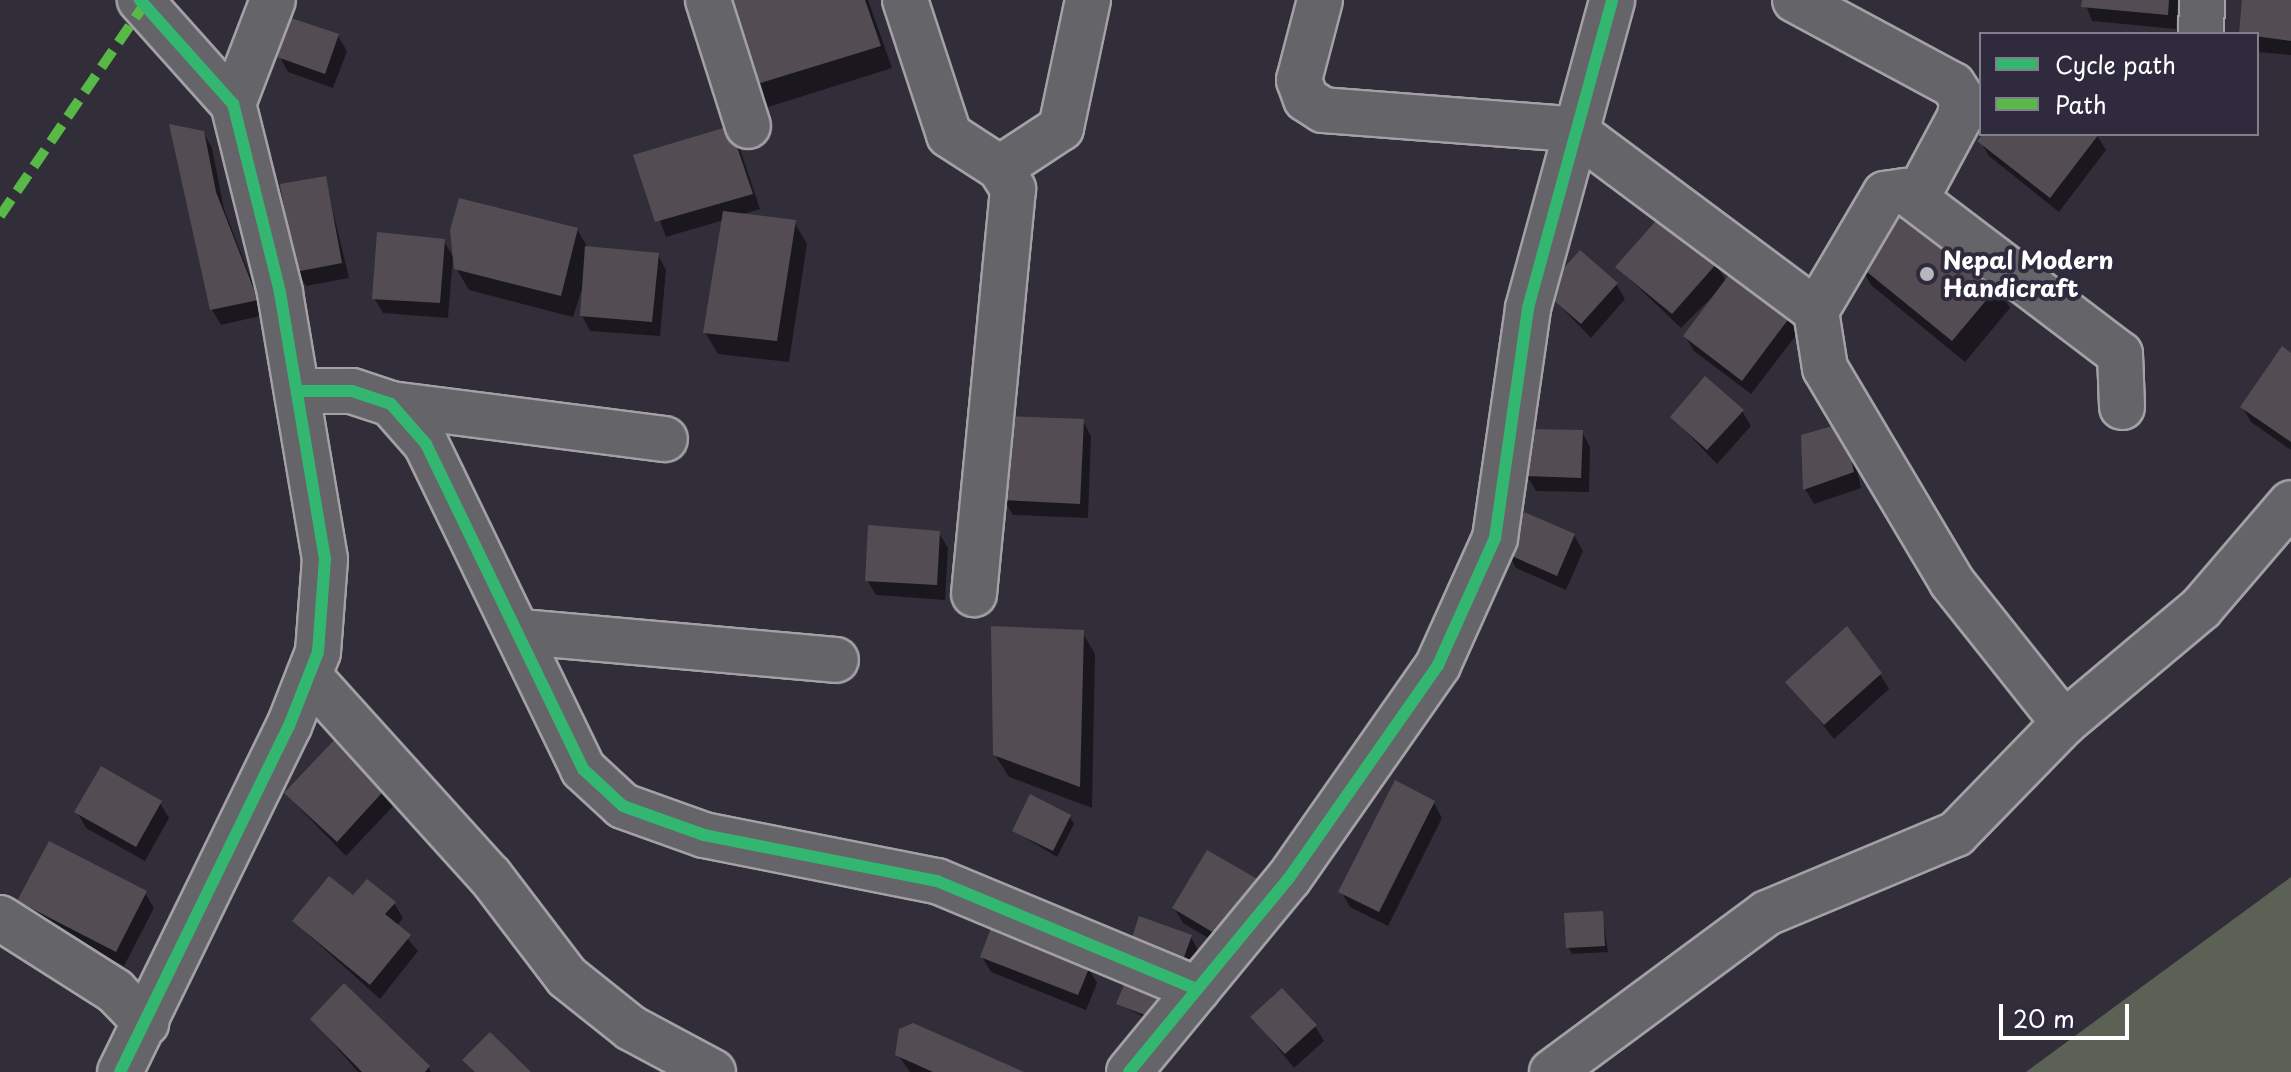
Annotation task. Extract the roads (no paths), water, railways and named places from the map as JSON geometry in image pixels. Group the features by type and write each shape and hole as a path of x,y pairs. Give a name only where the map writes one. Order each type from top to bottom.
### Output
{"street":[{"path":"125,1069 309,676 325,559 297,391 233,104 140,0"},
{"path":"233,104 273,0"},
{"path":"708,0 748,126"},
{"path":"905,0 949,135 1000,168 1013,189 1016,216 974,594"},
{"path":"1000,168 1061,128 1088,0"},
{"path":"1320,0 1299,80 1306,99 1323,110 1572,129 1816,311"},
{"path":"1129,1072 1289,878 1438,665 1495,538 1528,308 1572,129 1612,0"},
{"path":"1795,0 1953,85 1962,99 1960,117 1916,199"},
{"path":"2064,723 1952,582 1825,368 1816,311 1885,194 1905,191 2120,354 2122,407"},
{"path":"297,391 352,391 391,404 665,439"},
{"path":"391,404 426,444 523,632 583,769 623,806 704,835 937,881 1197,989"},
{"path":"1552,1072 1767,913 1956,834 2064,723 2201,608 2291,503"},
{"path":"523,632 836,660"},
{"path":"309,676 490,876 567,977 631,1028 713,1072"},
{"path":"0,918 115,991 146,1023"}],"place":[{"name":"Nepal Modern Handicraft","path":"1927,274"}]}
